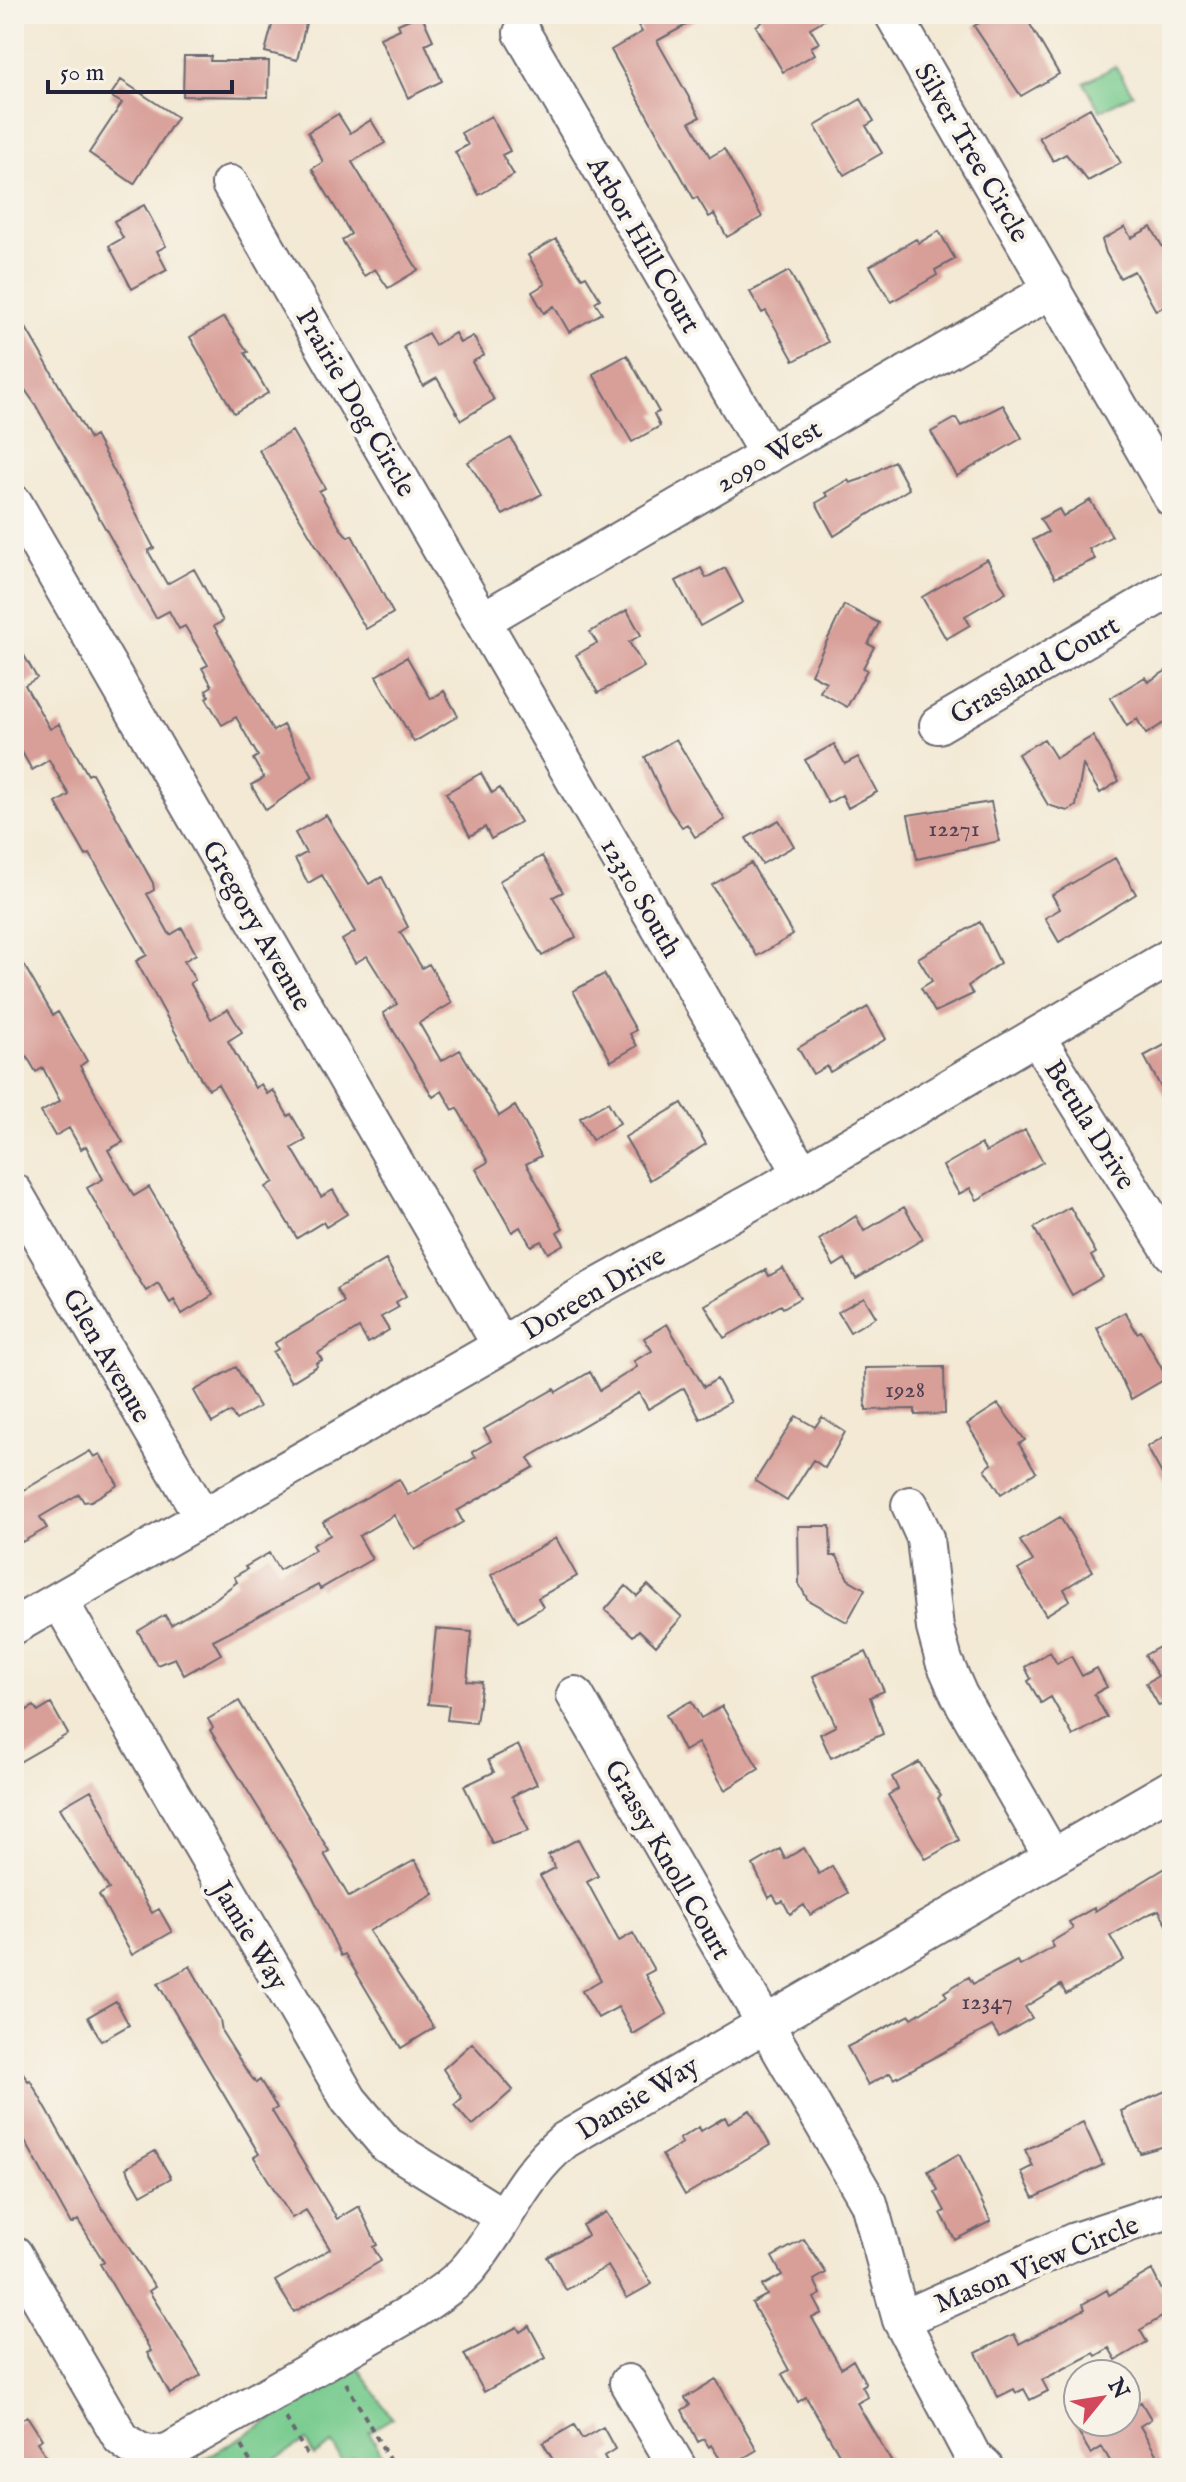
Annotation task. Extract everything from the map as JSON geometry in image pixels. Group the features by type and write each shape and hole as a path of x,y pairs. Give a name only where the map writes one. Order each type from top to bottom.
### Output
{"street":[{"name":"Silver Tree Circle","path":"893,14 1172,498"},
{"name":"Arbor Hill Court","path":"522,33 768,455"},
{"name":"Prairie Dog Circle","path":"230,184 483,620"},
{"name":"2090 West","path":"483,620 1053,289"},
{"name":"Gregory Avenue","path":"14,503 501,1346"},
{"name":"Grassland Court","path":"938,725 1172,588"},
{"name":"12310 South","path":"483,620 802,1174"},
{"name":"Doreen Drive","path":"14,1626 501,1346 583,1295 802,1174 1172,956"},
{"name":"Betula Drive","path":"1036,1036 1172,1253"},
{"name":"Glen Avenue","path":"14,1192 24,1234 203,1518"},
{"path":"910,1505 925,1538 935,1628 944,1661 959,1695 1052,1857"},
{"name":"Jamie Way","path":"59,1600 349,2100 387,2145 503,2217"},
{"name":"Grassy Knoll Court","path":"575,1695 869,2203 901,2320 973,2457 985,2468"},
{"name":"Dansie Way","path":"14,2254 121,2438 135,2450 148,2454 170,2451 414,2311 467,2270 524,2180 565,2140 763,2022 1172,1788"},
{"name":"Mason View Circle","path":"901,2320 1075,2241 1172,2209"},
{"path":"628,2383 678,2468"}],"path":[{"path":"346,2383 394,2468"},
{"path":"286,2418 307,2455"},
{"path":"240,2445 254,2468"}],"green space":[{"path":"1115,66 1133,94 1100,111 1084,83"},
{"path":"359,2369 392,2418 369,2432 390,2468 360,2468 353,2457 343,2462 332,2444 314,2456 306,2441 260,2468 188,2468"}],"building":[{"path":"275,14 307,19 297,60 265,52"},
{"path":"421,14 433,40 425,44 442,81 408,98 380,38 400,29 398,24"},
{"path":"631,14 706,14 657,41 700,117 690,122 710,157 724,149 762,217 727,237 714,214 709,217 697,197 694,199 611,50 642,32"},
{"path":"757,14 834,14 810,28 819,43 811,47 815,54 783,72 756,26 762,22"},
{"path":"995,14 1004,14 1009,22 1024,14 1059,74 1021,96 974,26"},
{"path":"184,56 211,56 210,61 269,61 268,97 183,96"},
{"path":"121,80 177,117 134,184 89,153 122,103 110,96"},
{"path":"861,99 874,121 866,126 882,153 844,175 815,126"},
{"path":"1090,108 1121,163 1088,181 1066,154 1053,161 1039,137"},
{"path":"338,114 350,133 371,120 385,143 352,162 418,270 388,288 375,269 364,276 342,240 351,234 312,169 323,162 308,132"},
{"path":"491,116 510,151 502,155 514,175 479,195 455,152 468,145 461,133"},
{"path":"144,205 166,246 157,251 167,270 132,289 109,246 123,238 114,221"},
{"path":"1125,227 1131,238 1151,227 1172,263 1172,302 1156,311 1134,271 1120,278 1106,253 1102,240"},
{"path":"939,231 955,259 935,270 937,275 891,302 870,266 916,239 919,243"},
{"path":"556,239 582,278 586,276 600,299 595,302 602,313 569,332 554,306 544,313 532,292 545,284 528,255"},
{"path":"789,271 828,342 794,361 766,311 762,313 750,292"},
{"path":"14,307 90,439 95,436 154,548 148,551 167,584 194,569 223,621 214,626 273,731 283,725 313,777 266,810 251,785 264,778 253,759 258,756 236,717 222,725 206,698 209,696 206,690 212,686 202,668 208,665 185,626 179,629 169,611 156,618 35,404 14,374"},
{"path":"224,317 248,352 245,353 268,393 234,413 190,337"},
{"path":"428,333 435,345 455,333 460,343 473,336 484,355 472,362 494,400 461,420 437,378 423,386 404,347"},
{"path":"627,355 659,412 654,414 660,426 632,442 593,374"},
{"path":"1003,405 1022,438 957,476 931,432 956,418 961,426"},
{"path":"292,431 325,488 319,491 340,528 348,537 352,535 393,613 366,629 259,450"},
{"path":"511,438 542,494 503,515 468,462"},
{"path":"894,461 909,489 834,536 816,503 828,496 825,493 848,480 850,483 862,479"},
{"path":"1090,500 1112,536 1089,549 1095,559 1055,578 1033,540 1048,532 1040,519 1059,509 1063,516"},
{"path":"987,559 1006,592 965,616 970,625 946,639 922,597"},
{"path":"701,568 706,578 725,568 743,602 700,626 676,581"},
{"path":"844,605 879,623 868,644 874,647 863,668 867,670 847,707 820,692 826,682 811,674"},
{"path":"627,610 641,635 629,642 644,667 598,693 576,655 597,643 590,632"},
{"path":"14,638 37,678 25,685 50,729 59,724 88,775 92,773 153,883 154,890 147,894 170,935 182,928 196,954 184,961 195,980 190,983 211,1019 228,1009 242,1032 228,1041 255,1088 261,1084 267,1094 273,1090 288,1116 291,1114 306,1140 292,1148 321,1197 333,1190 347,1214 326,1227 323,1222 297,1238 266,1187 274,1182 218,1084 209,1089 201,1079 136,961 147,955 90,854 86,856 56,803 69,795 49,760 32,770 14,738"},
{"path":"407,657 431,699 444,691 458,716 414,742 376,676"},
{"path":"1172,667 1172,718 1146,734 1137,719 1127,726 1110,698 1145,677 1148,682"},
{"path":"1093,736 1119,781 1100,793 1083,765 1076,806 1067,811 1048,805 1018,754 1044,739 1056,758"},
{"path":"676,739 725,820 695,837 687,824 682,827 669,809 645,757"},
{"path":"834,744 845,764 858,757 877,792 848,808 842,795 828,803 805,760"},
{"path":"481,773 492,793 500,788 520,822 491,839 485,827 470,836 446,793"},
{"path":"991,802 999,841 917,859 908,815"},
{"path":"326,815 369,884 382,877 408,927 400,932 422,968 429,964 452,1003 419,1023 441,1061 460,1050 499,1116 515,1106 530,1133 541,1156 526,1164 563,1228 557,1232 564,1244 548,1253 541,1241 531,1246 520,1227 512,1232 476,1169 488,1162 457,1108 453,1110 442,1091 433,1097 383,1013 397,1004 367,956 355,963 342,940 355,932 322,875 308,883 295,859 306,853 295,833"},
{"path":"779,820 794,846 762,864 746,838"},
{"path":"542,856 563,892 553,897 576,937 542,956 499,881"},
{"path":"1115,858 1136,894 1059,942 1045,918 1060,909 1052,895"},
{"path":"751,863 793,935 757,956 712,885"},
{"path":"980,922 1000,963 968,986 973,994 935,1012 921,988 932,981 918,958"},
{"path":"14,948 53,1015 58,1012 87,1061 80,1066 123,1142 108,1150 134,1196 149,1187 213,1295 182,1314 174,1300 170,1303 158,1283 146,1291 131,1267 87,1188 103,1179 86,1146 81,1149 69,1128 55,1136 41,1112 60,1101 43,1068 36,1072 26,1055 14,1062"},
{"path":"604,974 636,1030 630,1034 637,1046 611,1061 573,991"},
{"path":"868,1007 886,1039 830,1072 827,1066 813,1074 798,1048"},
{"path":"1172,1041 1172,1108 1144,1056"},
{"path":"608,1102 620,1123 592,1140 580,1118"},
{"path":"682,1103 706,1144 650,1180 625,1137"},
{"path":"1025,1130 1043,1162 977,1200 970,1188 959,1194 943,1166 981,1144 986,1152"},
{"path":"904,1207 923,1239 856,1279 845,1259 834,1266 819,1240 856,1216 864,1231"},
{"path":"1070,1207 1096,1253 1091,1256 1103,1277 1072,1295 1034,1228"},
{"path":"386,1260 406,1296 396,1302 399,1307 381,1317 389,1330 368,1343 359,1328 318,1353 322,1360 316,1363 317,1366 291,1382 273,1352 278,1349 275,1343 344,1302 336,1289"},
{"path":"783,1268 800,1298 783,1308 781,1305 724,1338 705,1305 766,1270 769,1276"},
{"path":"864,1297 876,1317 850,1332 838,1312"},
{"path":"1125,1312 1137,1333 1141,1331 1167,1378 1131,1399 1097,1328"},
{"path":"667,1324 704,1387 717,1379 730,1402 700,1419 684,1388 648,1409 639,1393 528,1458 534,1467 457,1511 463,1522 415,1550 394,1515 359,1536 372,1559 320,1589 318,1585 213,1640 221,1654 184,1675 175,1658 157,1665 138,1631 165,1615 171,1625 215,1599 237,1582 234,1577 247,1569 245,1567 269,1553 279,1570 315,1550 312,1545 330,1535 323,1522 399,1479 408,1495 476,1457 472,1452 491,1441 484,1429 554,1389 556,1392 590,1372 600,1390 637,1367 634,1361 652,1351 644,1338"},
{"path":"236,1367 259,1407 236,1420 231,1412 212,1423 194,1391"},
{"path":"944,1367 945,1414 915,1415 915,1409 866,1410 865,1368"},
{"path":"998,1404 1025,1440 1019,1444 1036,1472 1001,1494 985,1469 992,1464 967,1424"},
{"path":"796,1416 815,1427 822,1417 845,1432 825,1468 813,1460 787,1501 755,1481"},
{"path":"1172,1432 1172,1492 1147,1447"},
{"path":"90,1451 94,1457 100,1454 118,1485 91,1501 84,1502 79,1494 40,1517 47,1528 22,1542 14,1530 14,1496"},
{"path":"1060,1517 1093,1571 1064,1589 1070,1600 1046,1615 1018,1570 1033,1561 1020,1541"},
{"path":"798,1526 830,1526 831,1556 837,1556 848,1579 865,1589 847,1622 808,1600 799,1584"},
{"path":"556,1538 577,1576 538,1598 543,1607 518,1622 491,1575"},
{"path":"648,1585 682,1617 656,1646 639,1630 633,1636 605,1610 626,1586 637,1596"},
{"path":"436,1629 472,1632 467,1681 482,1682 476,1723 447,1720 449,1706 428,1704"},
{"path":"1172,1640 1172,1701 1159,1706 1146,1683 1158,1676 1145,1655"},
{"path":"866,1652 884,1691 870,1697 883,1734 831,1758 820,1734 836,1726 813,1676"},
{"path":"1050,1652 1057,1664 1071,1656 1082,1676 1097,1668 1107,1687 1094,1694 1107,1717 1073,1736 1051,1697 1041,1703 1028,1681 1031,1679 1025,1667"},
{"path":"239,1701 329,1851 324,1854 349,1897 415,1860 434,1894 369,1931 434,2028 401,2048 345,1954 341,1956 310,1891 210,1730 213,1728 208,1719"},
{"path":"691,1701 701,1718 722,1706 759,1769 725,1790 698,1743 684,1751 666,1715"},
{"path":"51,1704 68,1734 14,1765 14,1717 34,1706 38,1712"},
{"path":"518,1745 537,1784 512,1796 529,1831 492,1843 464,1786 494,1772 488,1760"},
{"path":"919,1762 941,1796 938,1798 959,1840 926,1859 888,1795 898,1789 892,1777"},
{"path":"91,1790 105,1815 119,1856 152,1913 159,1909 172,1932 132,1955 99,1895 109,1889 60,1808"},
{"path":"578,1839 598,1876 587,1882 619,1941 633,1933 654,1970 645,1975 667,2014 633,2034 618,2007 598,2018 582,1991 601,1980 540,1876 555,1868 548,1855"},
{"path":"804,1848 819,1874 832,1866 848,1893 810,1915 804,1905 790,1914 783,1901 778,1903 773,1895 769,1898 753,1865 780,1849 785,1859"},
{"path":"1172,1864 1172,1934 1159,1910 1147,1915 1110,1936 1124,1960 1066,1994 1061,1985 1025,2007 1032,2018 999,2037 992,2026 894,2079 890,2073 868,2085 847,2047 910,2015 912,2018 947,1996 944,1992 969,1977 973,1984 1017,1961 1020,1966 1054,1947 1051,1942 1073,1929 1069,1922 1094,1908 1095,1911"},
{"path":"190,1966 220,2019 222,2032 256,2083 260,2080 277,2108 272,2111 337,2219 359,2206 377,2245 373,2247 381,2261 294,2312 275,2281 330,2249 306,2210 292,2218 254,2157 259,2154 158,1984"},
{"path":"116,2001 129,2025 101,2041 88,2017"},
{"path":"472,2043 513,2090 472,2126 454,2105 462,2098 443,2069"},
{"path":"14,2058 30,2080 101,2206 155,2287 149,2291 201,2375 170,2394 147,2353 151,2351 100,2264 104,2262 78,2220 71,2224 24,2139 20,2141 14,2130"},
{"path":"1172,2088 1172,2144 1140,2153 1121,2111"},
{"path":"750,2110 770,2145 685,2195 662,2155 682,2143 679,2139 699,2127 701,2131 725,2117 728,2123"},
{"path":"1083,2122 1103,2165 1034,2198 1021,2172 1033,2166 1025,2150"},
{"path":"155,2151 171,2178 141,2195 126,2168"},
{"path":"959,2154 991,2221 955,2240 941,2213 945,2211 928,2171"},
{"path":"606,2212 652,2284 627,2298 608,2266 566,2290 547,2257 588,2235 582,2225"},
{"path":"804,2239 826,2273 814,2280 821,2294 814,2298 822,2313 812,2318 841,2368 853,2360 866,2384 862,2386 868,2397 857,2403 895,2468 847,2468 806,2397 798,2402 782,2374 789,2370 752,2303 767,2295 762,2286 782,2275 772,2257"},
{"path":"1152,2270 1172,2311 1140,2330 1147,2342 1119,2358 1115,2358 1109,2348 1096,2356 1094,2353 1084,2358 1062,2358 1062,2370 1042,2380 1048,2391 1030,2400 1024,2389 1016,2393 1014,2389 998,2397 976,2353 1014,2334 1019,2344 1085,2309 1083,2304 1107,2290 1109,2295"},
{"path":"529,2326 546,2358 484,2392 464,2354 517,2327 520,2332"},
{"path":"716,2379 757,2450 726,2468 711,2445 709,2447 704,2439 698,2442 682,2410 690,2405 685,2398"},
{"path":"1142,2404 1151,2419 1142,2425"},
{"path":"27,2416 42,2439 37,2442 54,2468 14,2468 14,2425"},
{"path":"574,2425 582,2439 603,2427 615,2449 604,2456 611,2468 558,2468 543,2443"},
{"path":"1142,2430 1164,2468 1114,2468 1102,2447 1091,2454 1082,2438 1142,2438"}]}
